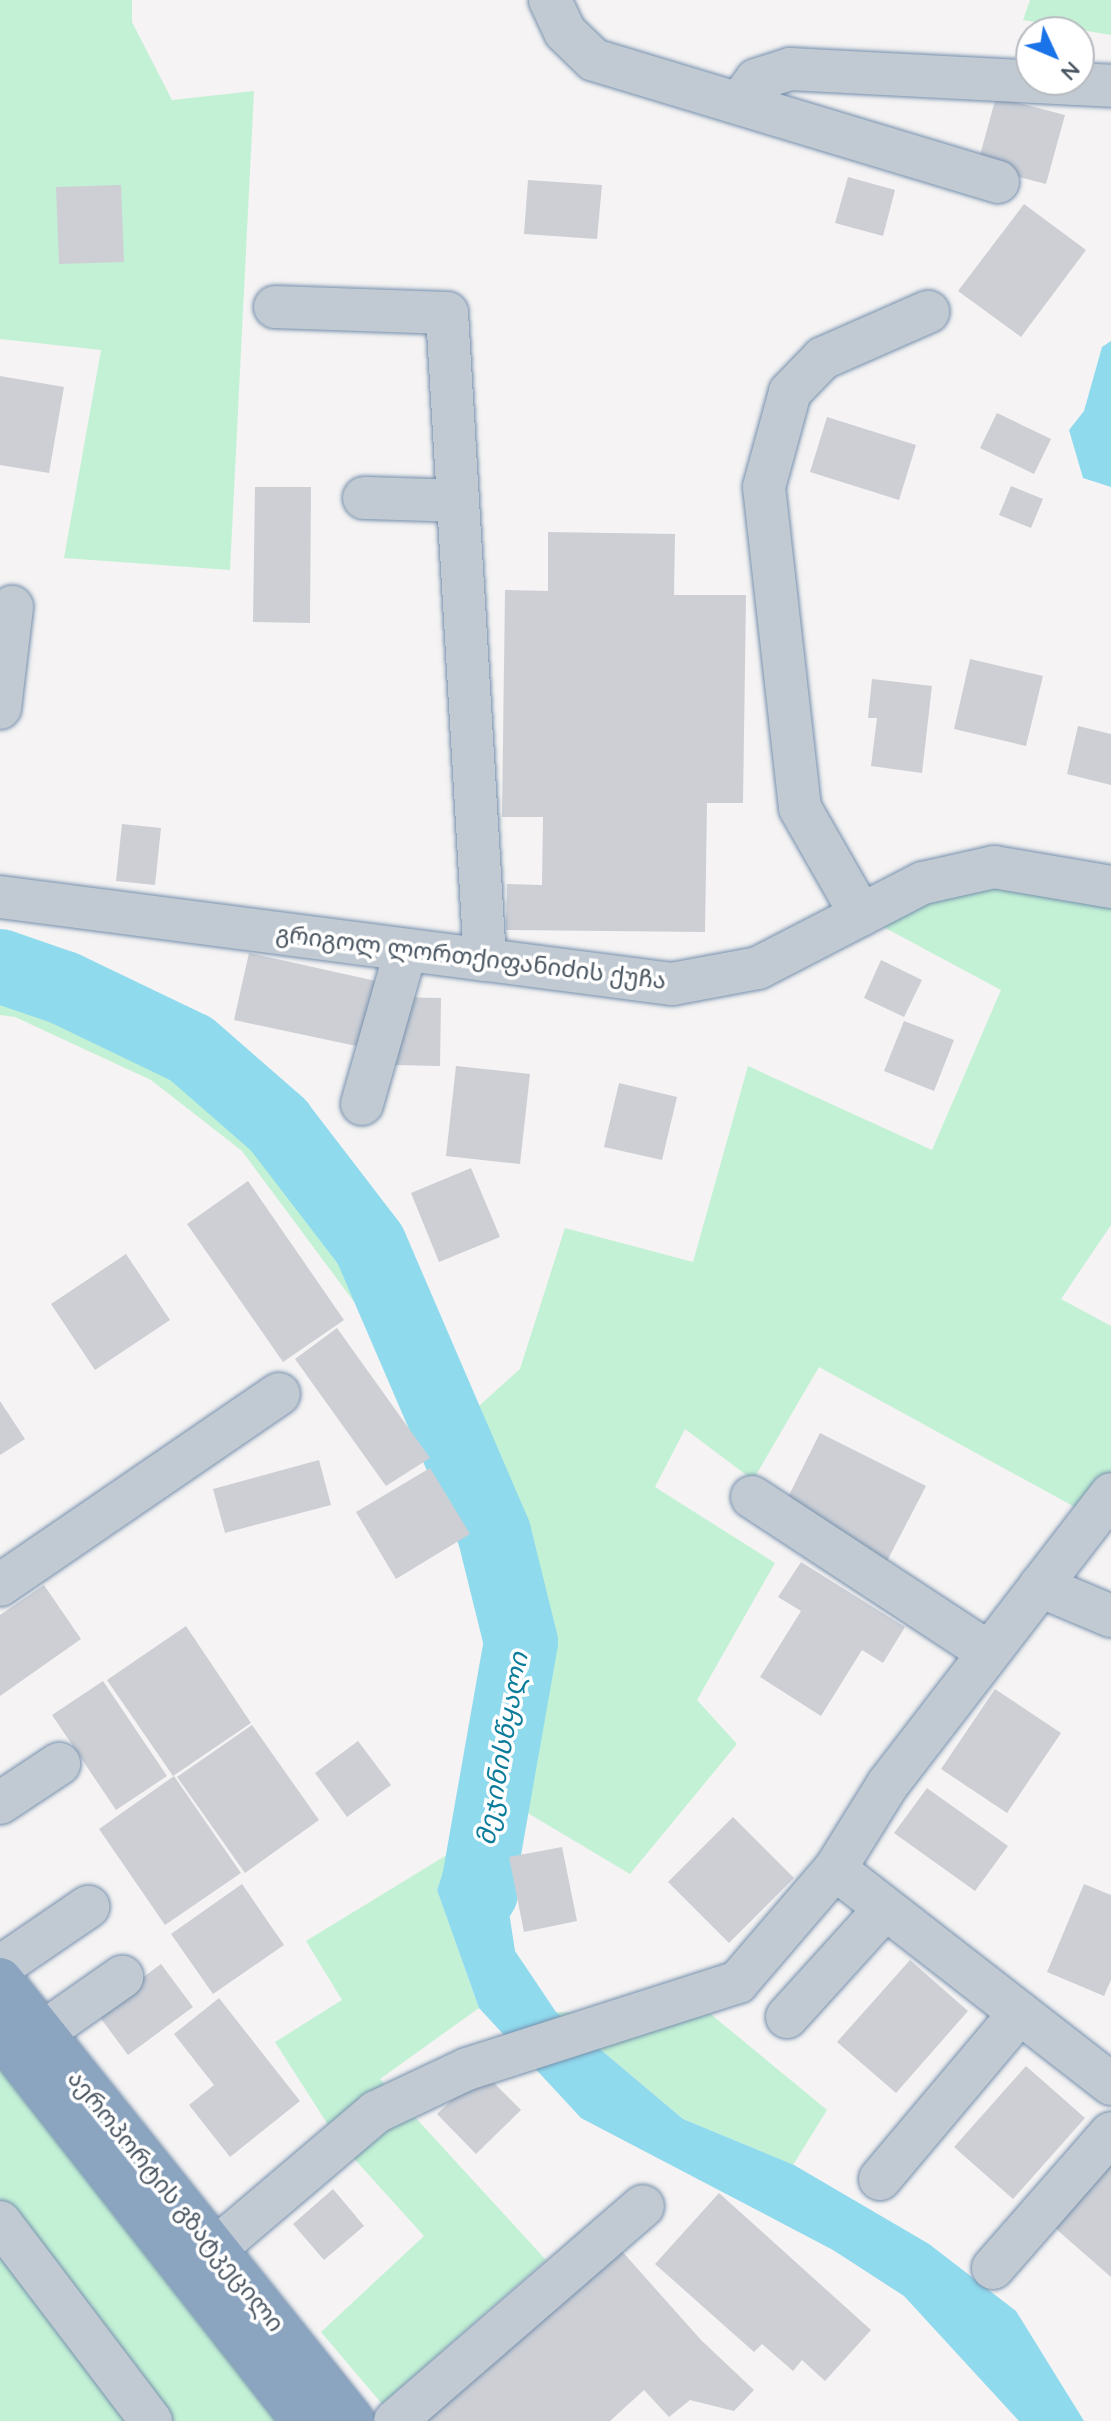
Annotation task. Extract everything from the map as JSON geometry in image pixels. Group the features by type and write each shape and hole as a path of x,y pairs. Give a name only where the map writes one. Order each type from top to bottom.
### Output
{"highway":[{"name":"აეროპორტის გზატკეცილი","path":"0,1980 21,2033 304,2421"},
{"name":"აეროპორტის გზატკეცილი","path":"21,2033 214,2250 352,2421"}],"street":[{"path":"550,0 565,32 594,60 741,101 998,182"},
{"path":"741,101 756,80 790,69 1111,86"},
{"path":"275,307 447,313 485,960"},
{"path":"861,915 800,808 764,487 790,392 823,358 928,312"},
{"path":"364,498 458,501"},
{"path":"0,708 12,607"},
{"name":"გრიგოლ ლორთქიფანიძის ქუჩა","path":"0,897 672,984 758,968 923,883 994,867 1111,887"},
{"path":"362,1104 406,950"},
{"path":"0,1585 279,1394"},
{"path":"214,2250 376,2112 467,2069 738,1982 835,1869 888,1784 1111,1494"},
{"path":"752,1497 988,1652"},
{"path":"1040,1586 1111,1616"},
{"path":"0,1803 59,1764"},
{"path":"835,1869 1111,2084"},
{"path":"0,1967 88,1907"},
{"path":"787,2017 885,1909"},
{"path":"21,2033 122,1977"},
{"path":"880,2179 1020,2013"},
{"path":"993,2268 1111,2133"},
{"path":"395,2421 643,2206"},
{"path":"0,2222 151,2421"}],"green space":[{"path":"0,0 132,0 132,22 172,100 254,91 230,570 64,558 101,350 0,339"},
{"path":"1030,0 1111,0 1111,35 1095,32 1095,16 1024,16"},
{"path":"923,883 1111,887 1111,1225 1061,1299 1111,1326 1111,1494 1093,1517 819,1367 753,1480 685,1429 655,1487 775,1563 697,1700 737,1744 630,1874 474,1781 521,1642 494,1533 450,1431 242,1151 151,1080 15,1017 0,1015 0,966 64,988 191,1049 278,1125 370,1245 451,1431 520,1369 565,1228 693,1262 748,1066 932,1150 1001,990 861,915"},
{"path":"450,1853 437,1890 479,2008 380,2079 546,2260 382,2404 321,2332 424,2236 339,2142 275,2042 342,2000 306,1941"},
{"path":"690,1997 827,2110 793,2165 683,2119 556,2012 633,2015"},
{"path":"0,2060 285,2421 0,2421"}],"water":[{"path":"1111,341 1111,487 1083,478 1069,430 1084,411 1102,347"},
{"path":"474,1781 515,1805 502,1866 515,1951 556,2012 683,2119 794,2165 929,2244 1016,2311 1084,2421 1019,2421 904,2296 833,2250 581,2118 479,2008 437,1890"}],"building":[{"path":"996,97 1065,115 1046,184 977,166"},
{"path":"848,177 895,190 883,236 835,223"},
{"path":"528,180 602,185 597,239 524,234"},
{"path":"121,185 124,262 59,264 56,187"},
{"path":"1024,204 1086,250 1021,337 958,291"},
{"path":"0,376 64,387 49,473 0,465"},
{"path":"997,413 1051,439 1034,474 980,448"},
{"path":"827,417 916,445 899,500 810,472"},
{"path":"1011,486 1043,499 1031,528 999,515"},
{"path":"255,487 311,487 310,623 253,622"},
{"path":"548,532 675,534 674,595 746,595 743,803 707,803 705,932 506,930 507,884 542,885 543,817 502,817 505,590 548,591"},
{"path":"970,659 1043,676 1026,746 954,729"},
{"path":"872,679 932,686 922,773 871,766 877,718 868,718"},
{"path":"1078,726 1111,734 1111,785 1067,774"},
{"path":"122,824 161,828 155,885 116,881"},
{"path":"249,953 376,981 361,1047 234,1020"},
{"path":"881,960 922,980 904,1017 864,998"},
{"path":"397,997 441,998 440,1066 395,1065"},
{"path":"904,1021 954,1040 934,1091 884,1071"},
{"path":"456,1066 530,1074 520,1164 446,1156"},
{"path":"619,1083 677,1097 662,1160 604,1147"},
{"path":"471,1168 500,1237 439,1262 411,1193"},
{"path":"248,1181 344,1320 283,1362 187,1224"},
{"path":"126,1254 170,1320 95,1370 51,1304"},
{"path":"337,1328 430,1458 386,1486 295,1359"},
{"path":"0,1401 25,1439 0,1455"},
{"path":"820,1433 926,1486 886,1563 782,1509"},
{"path":"319,1460 331,1505 225,1533 213,1489"},
{"path":"430,1468 470,1534 396,1579 356,1512"},
{"path":"801,1562 905,1627 883,1663 862,1650 821,1716 760,1677 801,1611 778,1597"},
{"path":"44,1585 81,1639 0,1696 0,1615"},
{"path":"186,1626 251,1723 173,1776 107,1680"},
{"path":"103,1681 167,1776 116,1810 52,1715"},
{"path":"995,1689 1061,1733 1007,1813 941,1769"},
{"path":"252,1725 319,1820 245,1873 177,1777"},
{"path":"358,1741 391,1785 347,1817 315,1773"},
{"path":"174,1776 241,1873 165,1925 99,1829"},
{"path":"927,1788 1008,1846 975,1891 894,1833"},
{"path":"733,1817 794,1878 729,1943 668,1882"},
{"path":"562,1847 577,1921 524,1932 509,1857"},
{"path":"242,1884 284,1945 213,1994 171,1934"},
{"path":"1084,1884 1111,1895 1111,1980 1104,1996 1047,1972"},
{"path":"910,1960 968,2011 896,2093 837,2042"},
{"path":"161,1964 193,2007 128,2055 96,2012"},
{"path":"219,1998 300,2101 230,2157 189,2105 214,2085 174,2034"},
{"path":"1026,2066 1085,2118 1013,2199 954,2147"},
{"path":"482,2071 521,2110 476,2154 437,2114"},
{"path":"1111,2164 1111,2277 1055,2228"},
{"path":"333,2189 364,2226 324,2260 293,2224"},
{"path":"719,2193 871,2330 825,2381 802,2360 793,2371 762,2344 754,2352 655,2264"},
{"path":"612,2240 701,2340 754,2390 734,2411 690,2400 669,2417 644,2390 610,2421 409,2421"}],"waterway":[{"name":"მეჯინისწყალი","path":"0,966 64,988 191,1049 278,1125 370,1245 494,1533 521,1642 479,1880 481,1893"}]}
